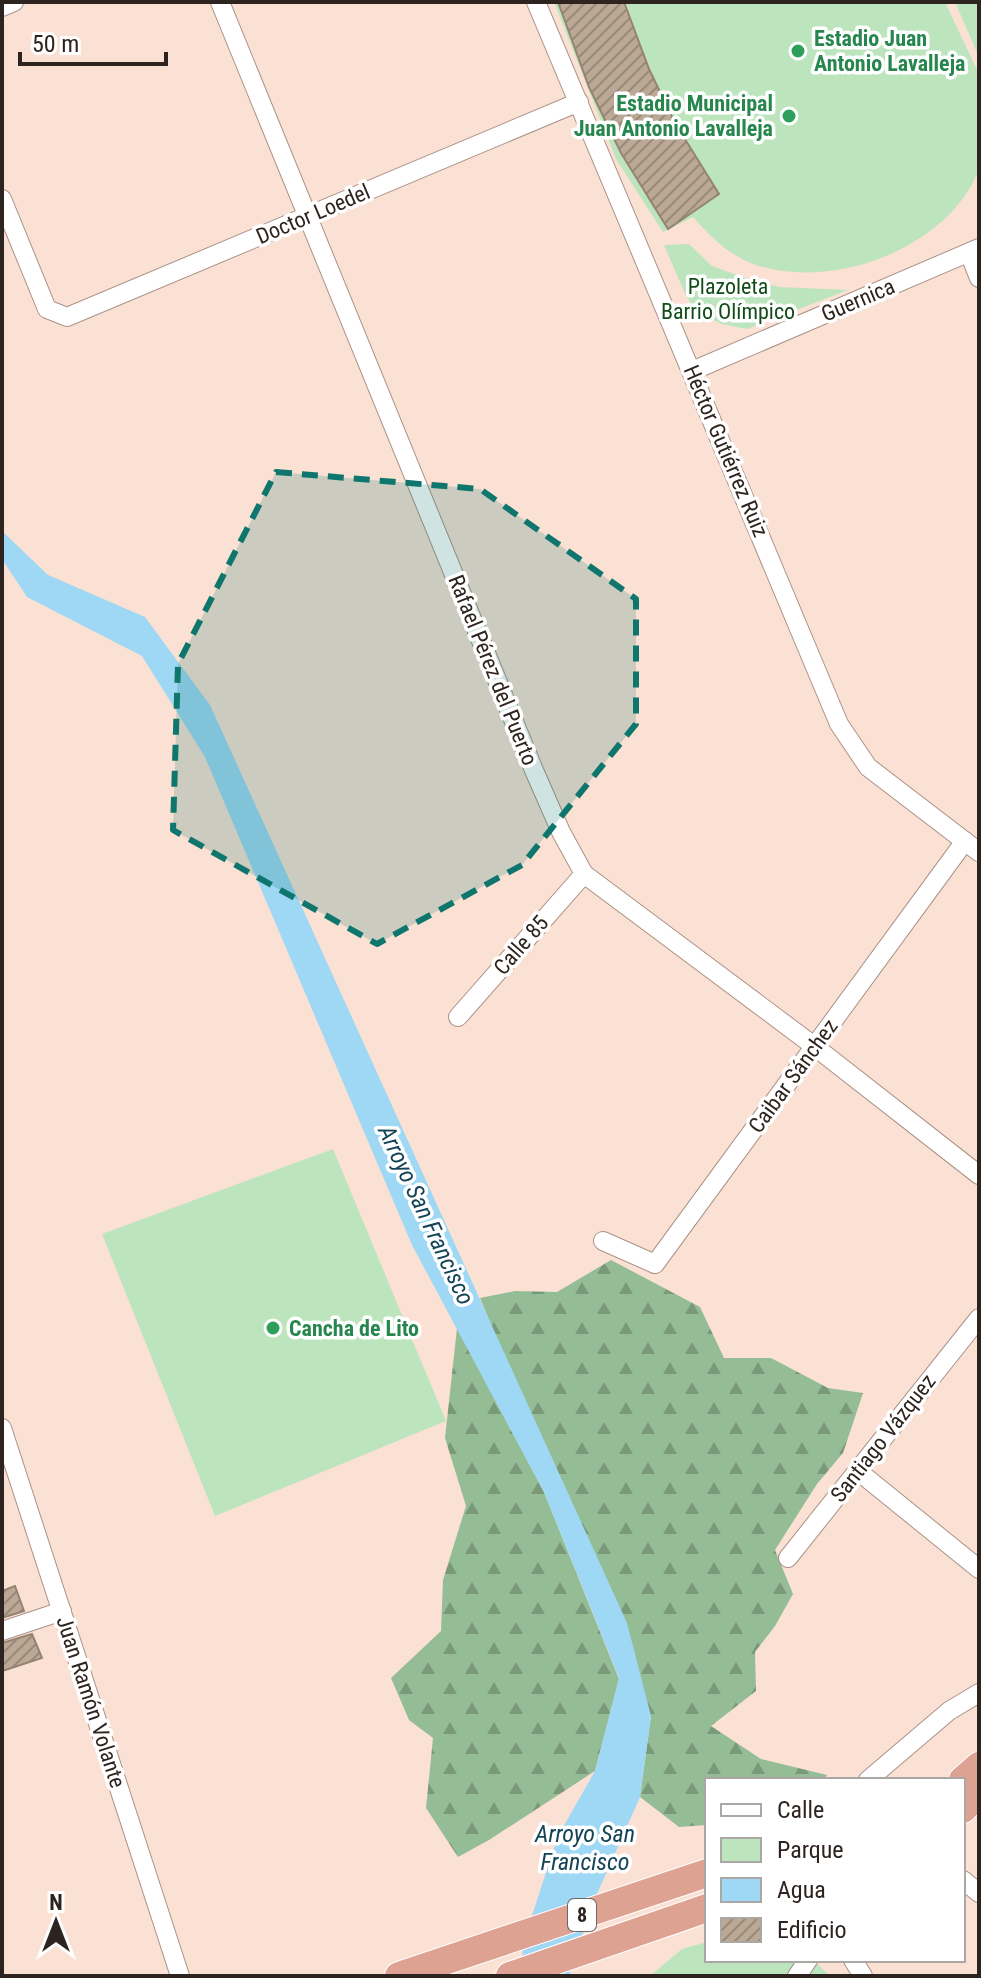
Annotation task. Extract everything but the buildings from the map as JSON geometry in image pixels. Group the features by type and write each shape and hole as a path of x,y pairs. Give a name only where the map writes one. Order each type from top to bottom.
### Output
{"highway":[{"path":"965,1807 979,1792"},
{"name":"8","path":"399,1976 705,1874"},
{"name":"8","path":"510,1976 705,1909"}],"street":[{"path":"2,7 14,2"},
{"name":"Rafael Pérez del Puerto","path":"220,2 533,768 561,832 584,874 814,1046 979,1175"},
{"name":"Héctor Gutiérrez Ruiz","path":"536,2 839,724 868,767 972,846"},
{"name":"Doctor Loedel","path":"2,199 47,309 67,317 579,102"},
{"path":"974,250 979,278"},
{"name":"Guernica","path":"692,371 974,250"},
{"name":"Caibar Sánchez","path":"603,1241 655,1264 814,1046 972,846"},
{"name":"Calle 85","path":"458,1017 584,874"},
{"name":"Santiago Vázquez","path":"788,1558 979,1318"},
{"name":"Juan Ramón Volante","path":"2,1428 180,1976"},
{"path":"858,1471 979,1569"},
{"path":"2,1631 62,1611"},
{"path":"870,1778 949,1711 979,1693"}],"highlighted area":[{"path":"276,472 480,489 636,599 636,724 522,865 377,944 173,830 178,664"}],"green space":[{"name":"Estadio Municipal Juan Antonio Lavalleja","path":"554,2 945,2 979,74 979,169 964,197 942,221 916,241 852,267 819,272 786,272 756,265 729,251 693,217 663,232 616,159"},
{"path":"955,2 979,2 979,57"},
{"name":"Plazoleta Barrio Olímpico","path":"689,244 712,266 751,280 780,287 848,290 747,329 722,324 698,313 686,296 664,245"},
{"name":"Cancha de Lito","path":"333,1149 446,1421 215,1516 102,1234"},
{"path":"611,1260 700,1307 724,1358 771,1358 828,1388 863,1393 843,1453 817,1484 775,1550 793,1594 775,1626 755,1652 756,1691 711,1726 761,1759 827,1775 825,1778 705,1778 705,1825 679,1827 640,1797 651,1716 480,1298 515,1291 557,1292"},
{"path":"457,1328 544,1492 619,1679 595,1771 458,1857 426,1808 433,1738 409,1720 391,1678 441,1631 443,1580 466,1506 445,1438"},
{"path":"705,1943 705,1962 815,1962 830,1976 650,1976 682,1949"}],"water":[{"name":"Arroyo San Francisco","path":"2,531 48,575 145,617 210,705 627,1623 651,1716 640,1797 593,1903 569,1976 520,1976 524,1940 558,1836 595,1771 619,1678 544,1492 412,1245 205,757 142,656 27,597 2,559"}],"place":[{"name":"Estadio Juan Antonio Lavalleja","path":"798,51"},
{"name":"Estadio Municipal Juan Antonio Lavalleja","path":"789,116"},
{"name":"Cancha de Lito","path":"273,1328"}]}
